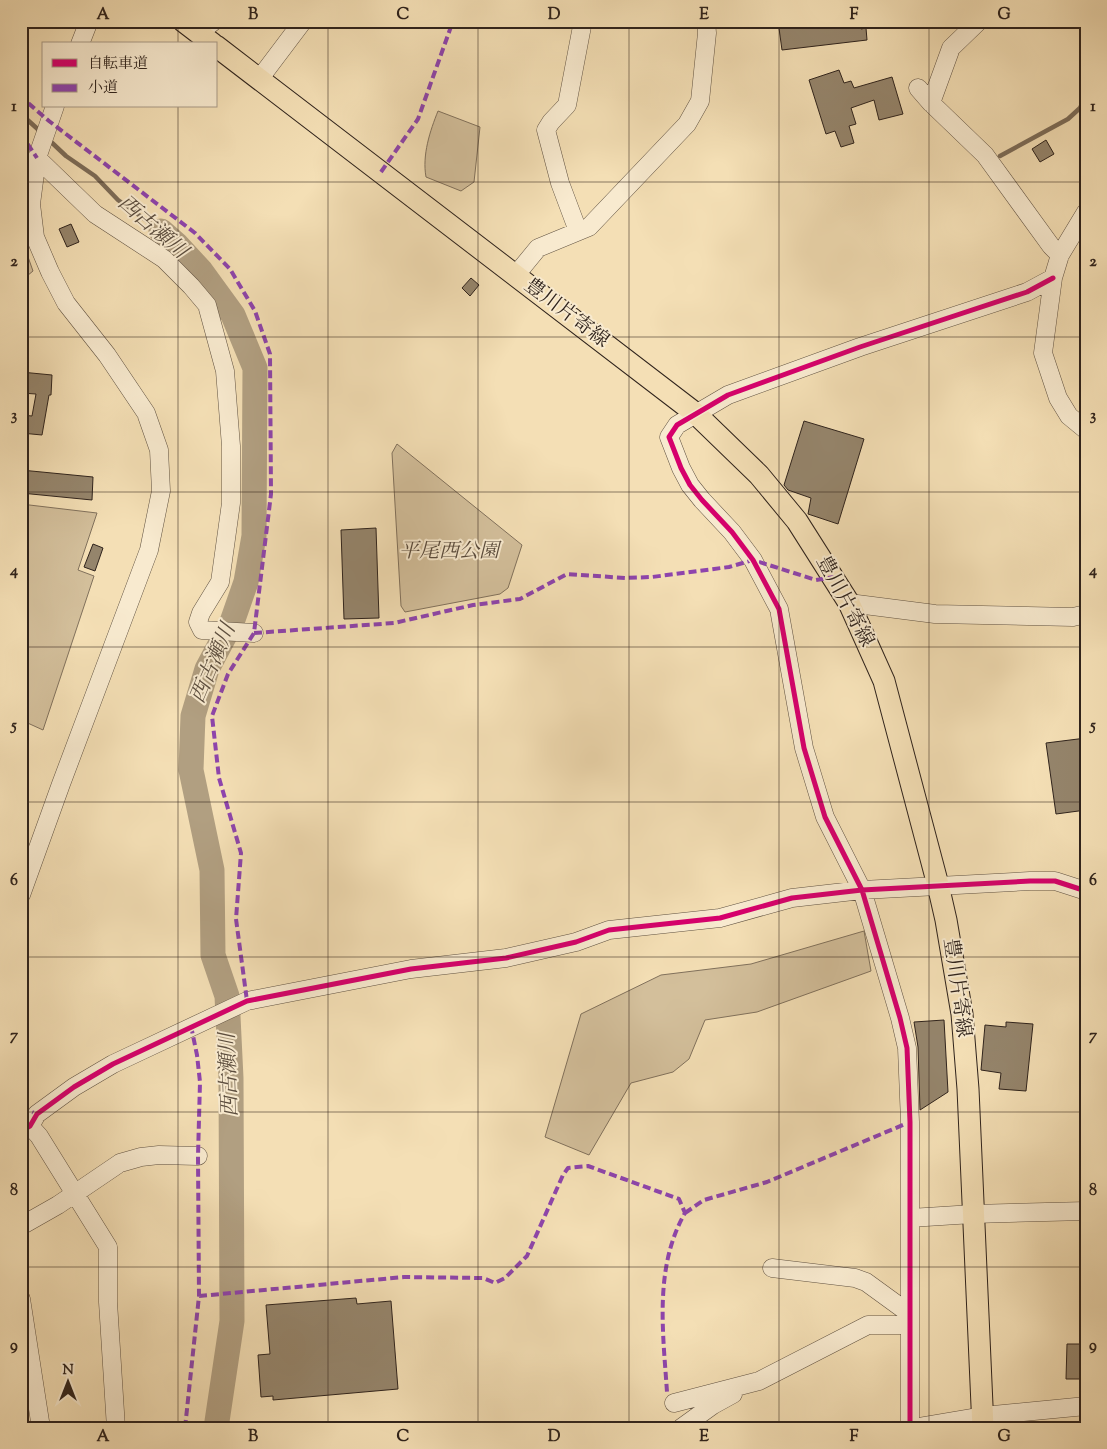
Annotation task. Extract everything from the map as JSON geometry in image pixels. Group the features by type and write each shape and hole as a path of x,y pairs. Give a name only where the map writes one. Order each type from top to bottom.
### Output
{"main road":[{"name":"豊川片寄線","path":"218,47 695,413 759,475 797,521 849,603 884,681 938,885 962,1014 968,1089 983,1422"}],"street":[{"path":"81,42 88,21"},
{"path":"260,78 303,21"},
{"path":"578,231 560,183 546,130 551,122 568,106 583,21"},
{"path":"515,276 538,248 589,227 687,124 700,101 706,21"},
{"path":"931,103 951,48 979,21"},
{"path":"918,88 985,155 1051,246 1060,255"},
{"path":"21,895 149,550 161,491 159,450 146,413 107,355 66,303 35,237 31,204 39,152 54,108"},
{"path":"39,152 95,214 164,259 192,286 207,305 225,371 231,446 230,503 220,582 201,613 198,622 202,630 254,632"},
{"path":"1086,212 1060,255 1053,278 1043,353 1058,398 1069,416 1086,430"},
{"path":"1053,278 1027,292 860,347 728,395 677,425 669,437 681,468 690,484 702,500 732,532 753,560 779,609 804,748 825,817 862,890 900,1018 907,1048 910,1122 911,1428 983,1422 1086,1406"},
{"path":"849,603 935,614 1073,617 1086,614"},
{"path":"116,1428 108,1302 108,1247 39,1136 26,1128 37,1114 113,1064 247,1001 411,969 506,958 576,942 609,930 720,918 792,898 862,890 1055,881 1086,891"},
{"path":"21,1226 58,1205 120,1163 141,1157 159,1155 198,1156"},
{"path":"910,1218 1086,1211"},
{"path":"772,1268 855,1278 866,1282 910,1319"},
{"path":"21,1299 41,1428"},
{"path":"759,1381 671,1397 683,1426 713,1405 868,1325 910,1319"}],"green space":[{"path":"438,111 480,127 474,182 461,191 426,177 426,152"},
{"path":"21,237 33,271 21,281"},
{"name":"平尾西公園","path":"397,444 522,545 508,588 500,594 405,612 401,606 392,453"},
{"path":"21,504 97,513 78,570 94,576 43,730 21,720"},
{"path":"864,931 871,971 757,1012 705,1020 689,1059 673,1072 631,1083 589,1155 545,1137 581,1014 661,975 751,964"}],"building":[{"path":"778,21 860,21 861,29 866,28 867,40 782,50"},
{"path":"839,70 844,83 851,81 854,88 892,77 903,114 879,120 874,100 851,108 856,124 849,126 854,143 841,147 835,131 826,134 809,80"},
{"path":"1046,140 1054,154 1040,162 1032,149"},
{"path":"71,224 79,242 67,247 59,229"},
{"path":"471,278 479,285 470,296 462,288"},
{"path":"21,372 52,375 51,395 49,395 42,435 21,433 21,415 32,416 36,394 21,393"},
{"path":"804,421 864,439 838,524 808,514 811,498 788,490 784,485"},
{"path":"21,470 93,477 92,500 21,493"},
{"path":"376,528 379,618 344,619 341,530"},
{"path":"93,544 103,548 95,571 84,567"},
{"path":"1086,738 1086,810 1056,814 1046,743"},
{"path":"944,1020 948,1092 920,1110 918,1047 914,1022"},
{"path":"1006,1022 1033,1024 1026,1091 999,1089 1001,1073 981,1070 985,1025 1006,1027"},
{"path":"356,1298 357,1304 391,1301 398,1389 273,1400 273,1396 261,1397 258,1355 270,1354 266,1305"},
{"path":"1067,1344 1086,1344 1086,1379 1066,1379"}],"waterway":[{"path":"1000,156 1068,119 1080,108 1086,96"},
{"name":"西古瀬川","path":"21,114 42,133"},
{"name":"西古瀬川","path":"48,139 66,156 95,176 118,200 161,231"},
{"name":"西古瀬川","path":"161,231 201,271 233,315 255,368 254,536 246,582 232,622 207,669 193,716 191,770 212,870 213,955 227,996 231,1078 232,1321 216,1428"}],"marked path":[{"path":"381,172 418,119 453,21"},
{"path":"21,94 28,103 49,121 195,233 230,269 255,311 270,354 271,494 254,633 228,674 212,716 219,778 241,853 236,919 247,1001"},
{"path":"21,134 37,158"},
{"path":"254,633 394,623 473,605 520,599 567,574 625,578 652,577 729,567 753,560 816,580 834,577"},
{"path":"185,1428 199,1296 198,1156 200,1082 191,1026"},
{"path":"21,1108 37,1114"},
{"path":"685,1213 704,1200 767,1182 910,1122"},
{"path":"199,1296 404,1277 483,1278 495,1283 505,1278 527,1256 563,1175 568,1168 588,1166 679,1199 685,1213 675,1234 665,1278 663,1323 667,1392"}],"cycle path":[{"path":"910,1428 910,1122 907,1048 900,1018 862,890 825,817 804,748 779,609 753,560 732,532 690,485 669,437 677,425 728,395 860,347 1027,292 1053,278"},
{"path":"21,1131 30,1126 37,1114 74,1087 113,1064 247,1001 411,969 506,958 576,942 609,930 720,918 792,898 862,890 1030,881 1055,881 1086,891"}]}
